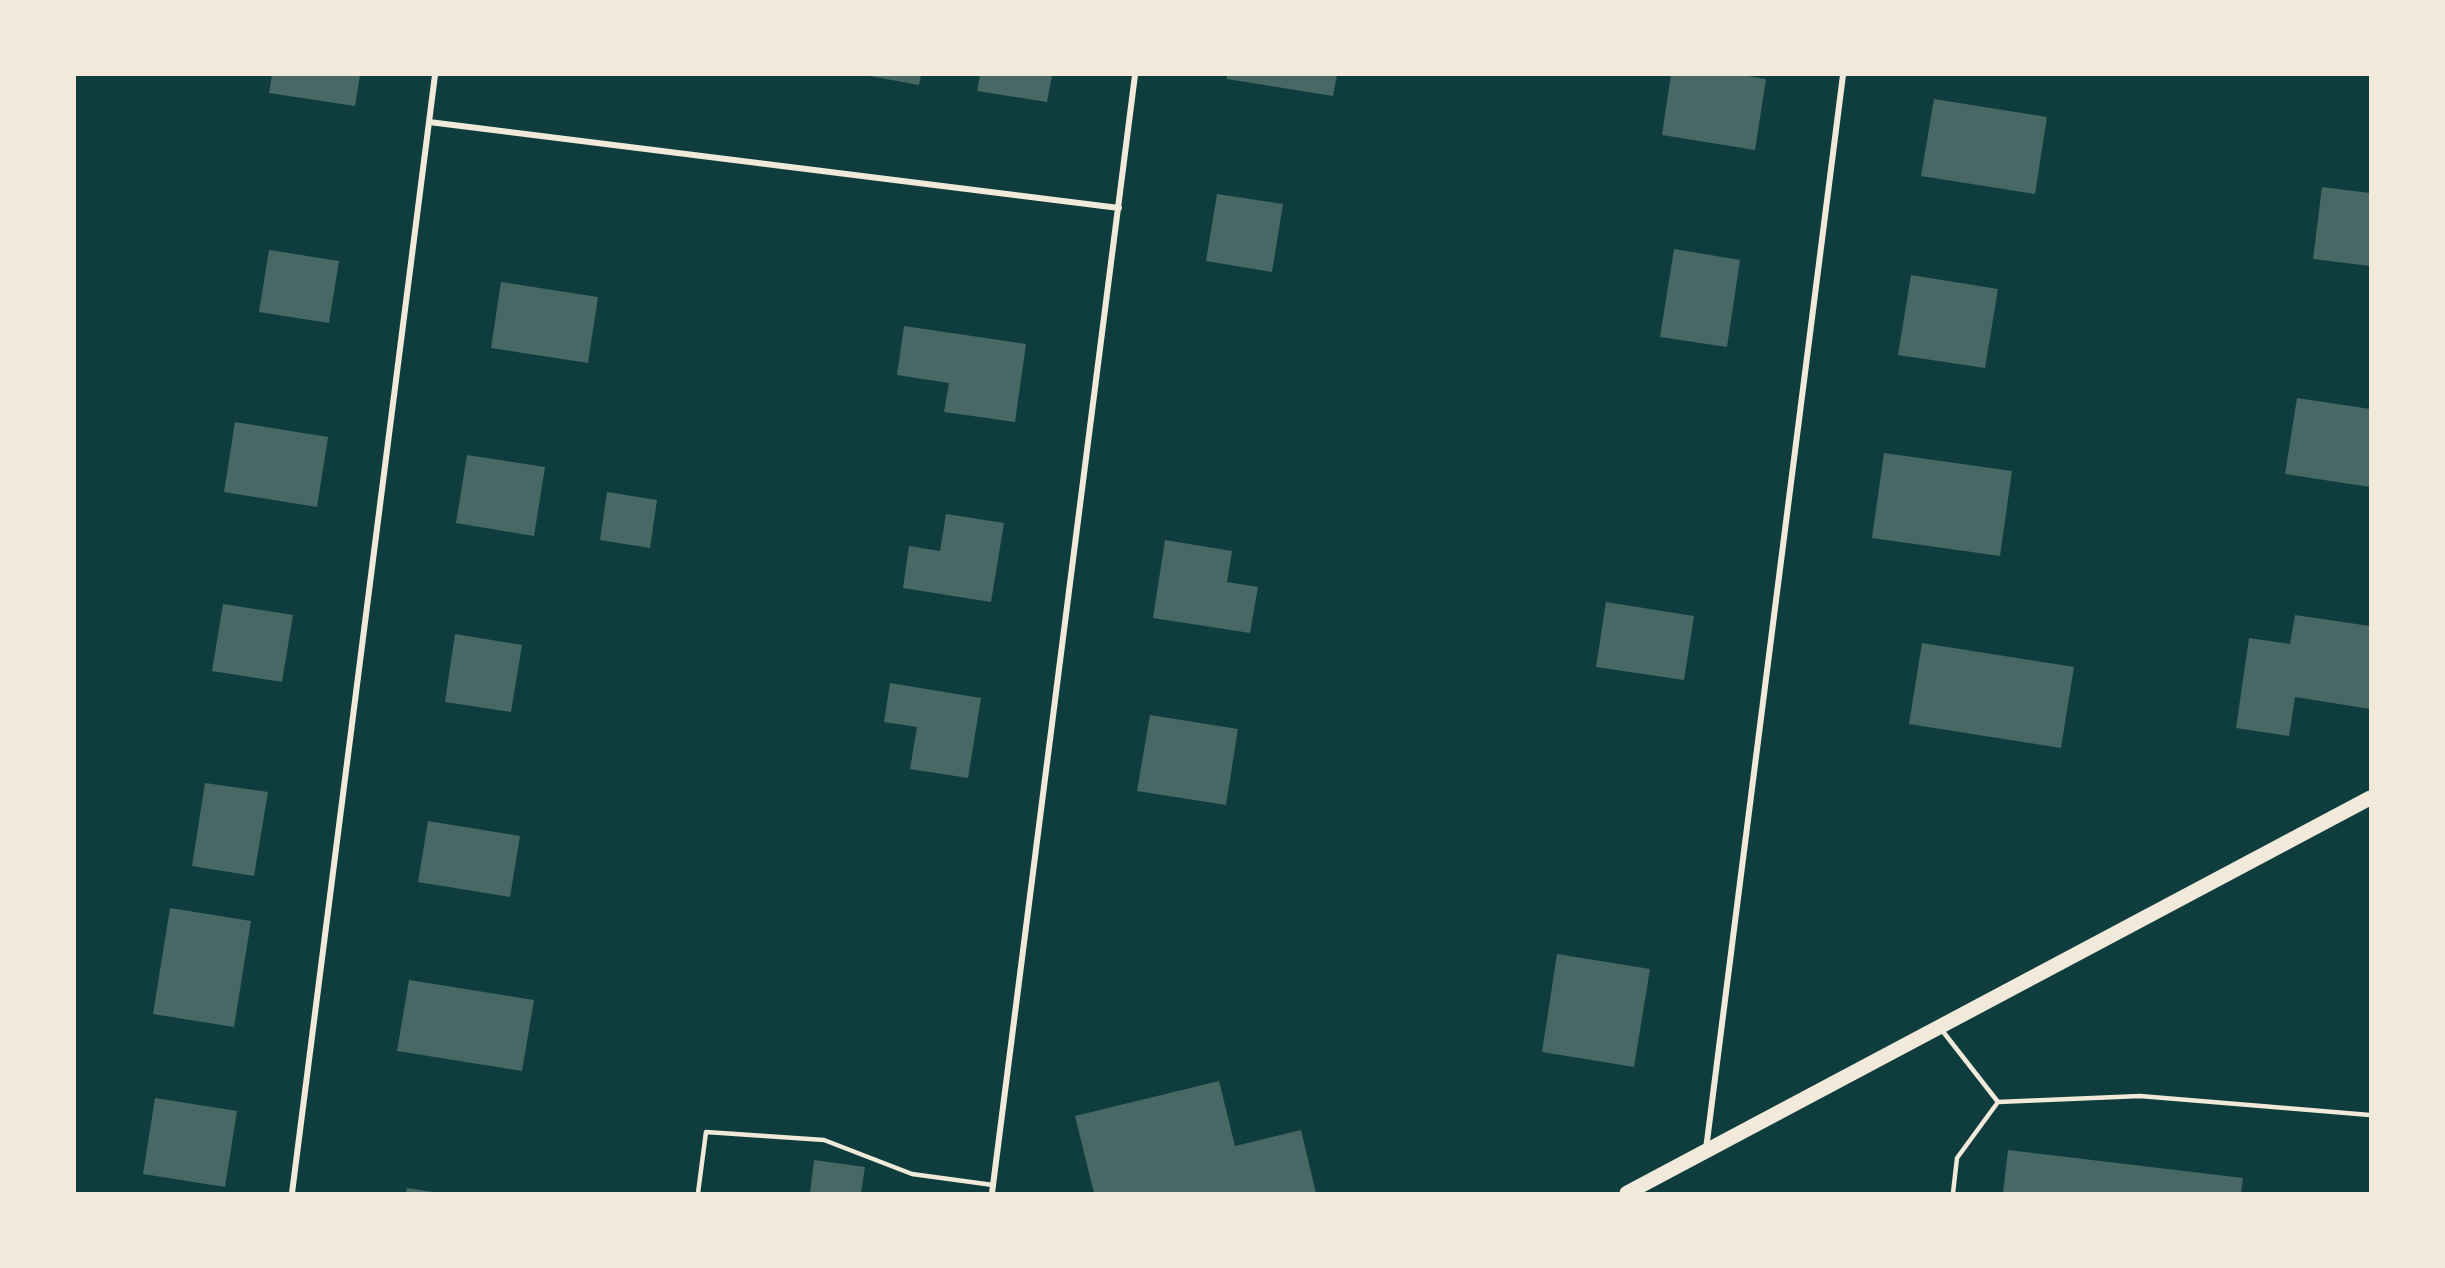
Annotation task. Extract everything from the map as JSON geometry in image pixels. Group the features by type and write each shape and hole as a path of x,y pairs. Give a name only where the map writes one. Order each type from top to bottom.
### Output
{"main road":[{"path":"1627,1193 2370,798"}],"street":[{"path":"292,1193 435,75"},
{"path":"992,1193 1135,75"},
{"path":"1706,1151 1843,75"},
{"path":"429,122 1119,208"}],"lane":[{"path":"1940,1027 1998,1102"},
{"path":"1998,1102 2140,1096 2370,1115"},
{"path":"1953,1193 1957,1158 1998,1102"},
{"path":"698,1193 706,1132 824,1140 912,1174 993,1185"}],"building":[{"path":"272,75 360,75 355,106 269,93"},
{"path":"864,75 921,75 919,85"},
{"path":"980,75 1052,75 1047,102 977,91"},
{"path":"1227,75 1337,75 1333,96 1227,79"},
{"path":"1671,75 1742,75 1766,79 1755,150 1662,135"},
{"path":"1934,99 2047,117 2035,194 1921,176"},
{"path":"2322,187 2370,193 2370,266 2313,259"},
{"path":"1217,194 1283,204 1272,272 1206,261"},
{"path":"1674,249 1740,260 1727,347 1660,337"},
{"path":"269,250 339,261 329,323 259,312"},
{"path":"1911,275 1998,289 1985,368 1898,355"},
{"path":"501,282 598,297 588,363 491,348"},
{"path":"904,326 1026,344 1015,422 944,412 949,383 897,375"},
{"path":"2297,398 2370,409 2370,487 2285,474"},
{"path":"235,422 328,437 317,507 224,492"},
{"path":"1884,453 2012,471 2000,556 1872,538"},
{"path":"467,455 545,467 534,536 456,523"},
{"path":"607,492 657,500 650,548 600,540"},
{"path":"946,514 1004,523 991,602 903,588 909,546 940,551"},
{"path":"1165,540 1232,551 1227,582 1258,587 1250,633 1153,618"},
{"path":"1606,602 1694,616 1684,680 1596,667"},
{"path":"223,604 293,615 282,682 212,671"},
{"path":"2295,615 2370,626 2370,709 2295,697 2289,736 2236,728 2249,638 2290,644"},
{"path":"455,634 522,645 511,712 445,702"},
{"path":"1922,643 2074,667 2061,748 1909,724"},
{"path":"890,683 981,698 968,778 910,769 917,727 884,722"},
{"path":"1150,715 1238,729 1226,805 1137,791"},
{"path":"205,783 268,792 254,876 192,866"},
{"path":"428,821 520,836 510,897 418,882"},
{"path":"170,908 251,921 234,1027 153,1014"},
{"path":"1557,954 1650,969 1634,1067 1542,1052"},
{"path":"409,980 534,1000 522,1071 397,1051"},
{"path":"1219,1081 1235,1146 1301,1130 1316,1193 1094,1193 1075,1116"},
{"path":"155,1098 237,1111 225,1187 143,1174"},
{"path":"2008,1150 2243,1178 2241,1193 2003,1193"},
{"path":"814,1160 865,1167 861,1193 810,1193"},
{"path":"407,1188 433,1192 433,1193 406,1193"}]}
